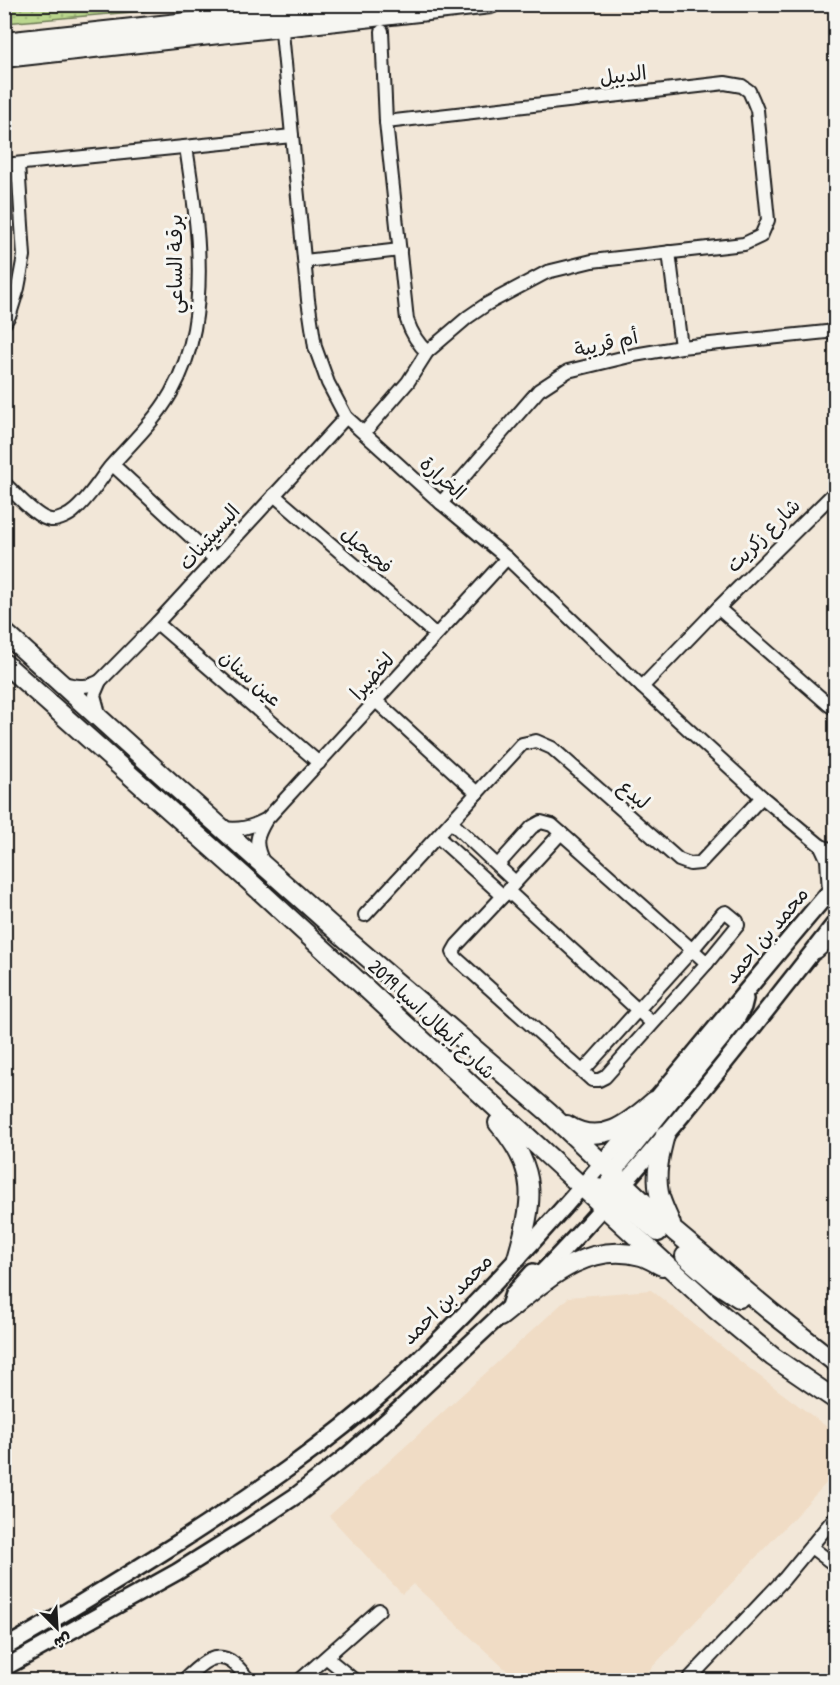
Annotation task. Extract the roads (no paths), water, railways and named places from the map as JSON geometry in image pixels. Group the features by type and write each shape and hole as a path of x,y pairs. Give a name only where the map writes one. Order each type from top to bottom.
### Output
{"main road":[{"path":"4,58 281,20 353,4"},
{"path":"4,42 491,4"},
{"name":"شارع أبطال اسيا 2019","path":"4,632 345,938 548,1112 604,1187 676,1272 715,1309 773,1357 836,1400"},
{"name":"شارع أبطال اسيا 2019","path":"4,663 248,880 482,1095 604,1187 674,1231 836,1363"},
{"path":"446,1063 512,1139 522,1156 529,1187 530,1205 517,1258"},
{"path":"548,1112 575,1129 601,1134 631,1121 654,1101"},
{"path":"665,1135 657,1166 659,1194 674,1231"},
{"path":"604,1187 716,1283 745,1301 771,1312"},
{"path":"505,1311 561,1269 604,1254 620,1253 642,1256 676,1272"}],"street":[{"name":"الخرارة","path":"281,20 315,347 328,383 346,417 441,503 507,558 642,687 762,797 821,846 836,850"},
{"path":"382,31 386,122 407,320 417,342 427,352"},
{"name":"الديبل","path":"364,433 408,382 427,352 478,311 525,283 547,272 592,261 744,244 760,236 768,220 757,110 749,91 742,86 725,82 386,122"},
{"path":"4,165 292,136"},
{"name":"برقـة الساعي","path":"4,483 40,516 51,520 63,518 75,510 147,427 170,395 182,372 194,331 198,293 196,217 186,147"},
{"path":"4,324 10,314 18,288 24,256 18,164"},
{"path":"305,261 400,250"},
{"path":"669,252 681,347"},
{"name":"أم قريبة","path":"441,503 539,390 568,371 634,355 681,347 836,331"},
{"name":"البسيتينات","path":"100,681 157,623 346,417"},
{"path":"112,465 215,559"},
{"name":"شارع زكريت","path":"642,687 836,491"},
{"name":"فحيحيل","path":"274,495 435,634"},
{"name":"لخضيرا","path":"264,865 257,850 257,835 266,820 507,558"},
{"path":"718,608 836,709"},
{"name":"عين سنان","path":"157,623 319,763"},
{"path":"62,683 89,687 100,681"},
{"path":"100,681 94,695 101,718"},
{"path":"376,701 477,793"},
{"name":"لبدع","path":"365,915 522,744 536,741 552,748 679,860 690,864 700,863 762,797"},
{"name":"لخضيرا","path":"223,828 237,830 252,827 266,820"},
{"path":"452,822 498,865 509,890"},
{"path":"498,865 532,827 541,822 552,825 706,963"},
{"path":"561,833 453,952 456,958 592,1080 604,1077 738,925 737,921 726,912 723,913 583,1071"},
{"path":"438,837 509,890 652,1023"},
{"path":"821,846 827,859 832,888"},
{"name":"محمد بن احمد","path":"604,1187 654,1101 832,888"},
{"name":"محمد بن احمد","path":"4,1648 109,1587 290,1468 391,1385 469,1309 517,1258 665,1135 723,1066 836,922"},
{"path":"804,962 825,945 836,940"},
{"path":"4,1668 177,1572 244,1530 297,1495 348,1455 401,1408 505,1311 513,1294 604,1187 735,1022 743,1007 745,993"},
{"path":"688,1680 784,1579 836,1516"},
{"path":"811,1547 836,1566"},
{"path":"300,1680 379,1610"},
{"path":"184,1680 203,1663 216,1657 231,1662 249,1680"},
{"path":"327,1658 354,1680"}]}
